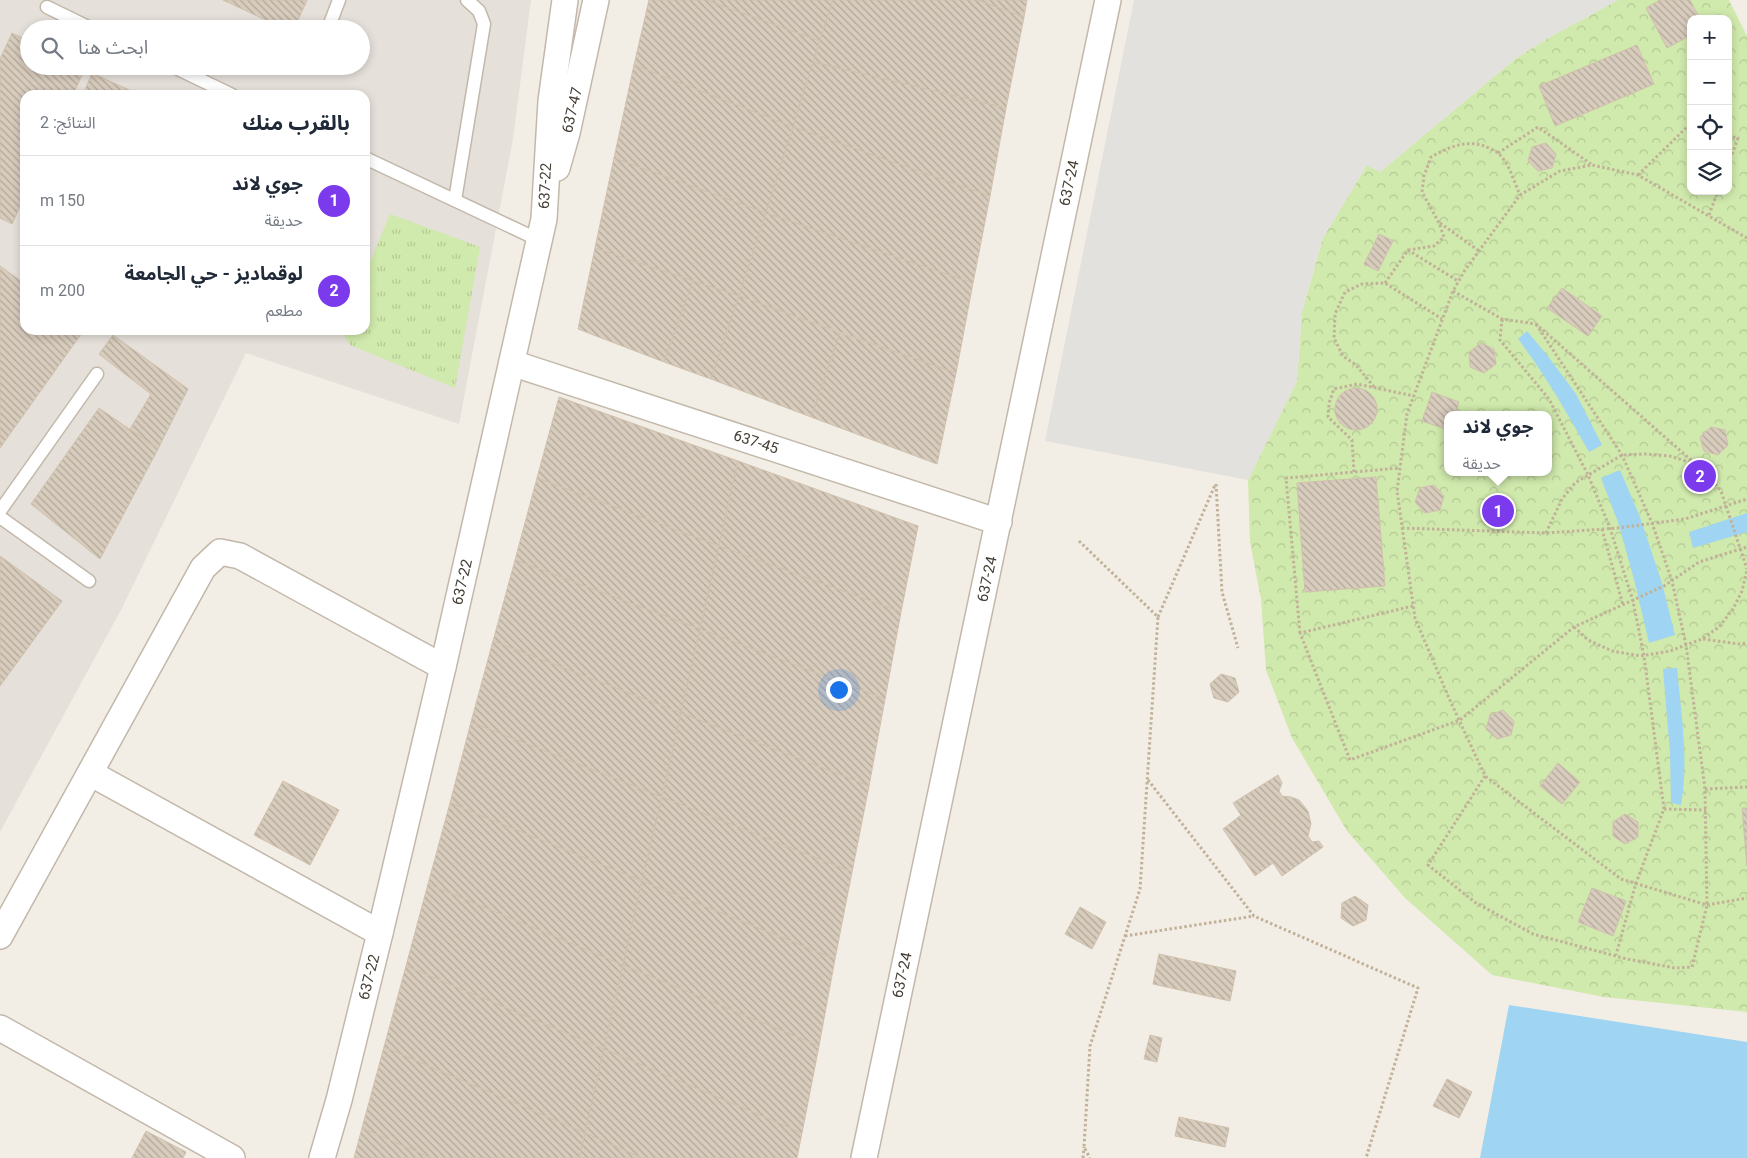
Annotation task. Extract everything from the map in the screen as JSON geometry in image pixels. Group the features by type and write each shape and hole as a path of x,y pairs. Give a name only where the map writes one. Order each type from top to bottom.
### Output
{"street":[{"name":"637-22","path":"322,1158 339,1100 443,667 541,230 551,100 565,0"},
{"name":"637-47","path":"541,230 567,133 596,0"},
{"name":"637-24","path":"864,1158 1108,0"},
{"name":"637-45","path":"512,363 999,522"},
{"path":"0,936 203,568 220,552 240,556 443,667"},
{"path":"90,773 380,933"},
{"path":"0,1028 232,1158"}],"lane":[{"path":"331,20 339,0"},
{"path":"455,200 484,24 480,12 467,0"},
{"path":"47,7 74,20"},
{"path":"191,75 222,90"},
{"path":"370,160 455,200 541,230"},
{"path":"0,511 97,374"},
{"path":"0,517 89,581"}],"path":[{"path":"1498,153 1538,127 1592,165 1638,176 1747,238"},
{"path":"1638,176 1687,128"},
{"path":"1732,137 1738,138 1732,154"},
{"path":"1385,283 1408,250 1434,246 1444,237 1439,222 1428,206 1422,192 1424,176 1430,157 1444,149 1462,143 1480,144 1498,153 1510,172 1520,195"},
{"path":"1592,165 1560,170 1520,195 1458,282 1442,319 1407,414 1397,491 1415,618 1485,776 1621,879 1707,905 1747,898"},
{"path":"1709,215 1716,195"},
{"path":"1439,222 1479,251"},
{"path":"1408,250 1458,282"},
{"path":"1374,388 1356,365 1343,356 1334,338 1335,314 1345,292 1362,284 1385,283 1442,319"},
{"path":"1453,291 1502,319 1536,324 1707,474 1721,491 1747,569 1742,591 1733,609 1718,627 1702,639 1670,652 1644,656 1612,651 1588,640 1574,627"},
{"path":"1502,319 1500,340 1549,399 1588,475 1610,528 1633,601 1644,656 1664,809 1636,883 1616,955"},
{"path":"1485,776 1428,865 1476,903 1533,934 1676,968 1692,967 1707,905 1705,789 1686,645 1672,581 1652,523 1622,455 1536,324"},
{"path":"1354,472 1352,440 1328,417 1329,403 1334,389 1357,384 1414,396"},
{"path":"1546,533 1562,499 1575,483 1622,455 1670,456 1689,462 1707,474"},
{"path":"1400,468 1286,478 1300,633 1350,760 1460,720 1574,627 1664,586 1700,562 1747,547"},
{"path":"1083,1158 1090,1046 1140,889 1158,618 1216,484 1222,592 1238,648"},
{"path":"1401,528 1546,533 1618,528 1685,519 1747,499"},
{"path":"1602,529 1623,605"},
{"path":"1079,541 1158,618"},
{"path":"1300,633 1413,606"},
{"path":"1702,639 1739,644 1747,643"},
{"path":"1148,779 1254,916 1418,988 1366,1158"},
{"path":"1705,789 1747,787"},
{"path":"1664,809 1706,810"},
{"path":"1125,936 1254,916"},
{"path":"1084,1147 1090,1158"}],"shaded area":[{"path":"0,0 531,0 513,139 459,424 246,353 121,610 0,832"},
{"path":"1134,0 1618,0 1550,37 1515,59 1380,172 1367,165 1323,238 1302,312 1297,381 1248,480 1045,441"}],"green space":[{"path":"1618,0 1729,0 1747,36 1747,1012 1604,997 1492,975 1405,898 1347,831 1292,738 1266,670 1261,599 1250,542 1248,480 1297,381 1302,312 1323,238 1367,165 1380,172 1515,59 1550,37"},
{"path":"390,214 480,247 455,388 350,345 344,335 370,335 370,262"}],"water":[{"path":"1527,331 1576,394 1602,445 1589,452 1547,380 1518,339"},
{"path":"1620,470 1640,517 1662,583 1675,635 1649,643 1618,522 1601,478"},
{"path":"1747,513 1747,532 1693,548 1689,532"},
{"path":"1677,668 1684,754 1681,805 1671,803 1670,753 1663,669"},
{"path":"1509,1005 1747,1042 1747,1158 1480,1158"}],"building":[{"path":"223,0 307,0 298,20 266,20"},
{"path":"649,0 706,0 820,41 793,127 634,65"},
{"path":"706,0 833,0 820,41"},
{"path":"833,0 978,0 1024,17 1006,108 813,62"},
{"path":"978,0 1027,0 1024,17"},
{"path":"1660,0 1690,0 1698,15 1687,15 1687,37 1667,48 1646,8"},
{"path":"12,33 20,37 20,75 82,75 75,90 20,90 20,206 12,224 0,218 0,59"},
{"path":"1637,45 1654,84 1555,126 1539,86"},
{"path":"813,62 1006,108 990,196 793,127"},
{"path":"634,65 793,127 766,213 614,158"},
{"path":"91,75 96,75 129,90 85,90"},
{"path":"793,127 990,196 973,283 766,213"},
{"path":"1546,143 1556,154 1552,168 1538,171 1528,161 1532,147"},
{"path":"614,158 766,213 739,296 595,248"},
{"path":"766,213 973,283 956,373 739,296"},
{"path":"1379,234 1393,241 1378,271 1364,264"},
{"path":"595,248 693,281 664,362 578,329"},
{"path":"0,266 20,280 20,335 80,335 0,448"},
{"path":"693,281 739,296 711,379 664,362"},
{"path":"1562,288 1602,316 1588,336 1547,308"},
{"path":"739,296 840,333 811,417 711,379"},
{"path":"840,333 956,373 937,464 811,417"},
{"path":"113,335 188,389 158,449 130,429 151,394 99,354"},
{"path":"1481,343 1494,349 1496,364 1484,373 1470,367 1469,352"},
{"path":"1360,388 1368,391 1374,397 1377,409 1374,421 1368,427 1352,430 1344,427 1338,421 1335,405 1338,397 1344,391"},
{"path":"1432,392 1459,402 1456,411 1444,411 1444,429 1422,421"},
{"path":"559,397 738,461 719,546 537,478"},
{"path":"99,408 158,449 100,559 31,504"},
{"path":"1711,427 1725,430 1728,445 1718,455 1704,451 1700,437"},
{"path":"738,461 918,526 901,612 719,546"},
{"path":"1376,477 1385,586 1305,592 1297,483"},
{"path":"537,478 719,546 700,629 515,560"},
{"path":"1434,485 1444,496 1440,510 1425,513 1415,502 1420,488"},
{"path":"719,546 901,612 885,699 700,629"},
{"path":"0,556 62,601 0,686"},
{"path":"515,560 700,629 681,713 493,641"},
{"path":"700,629 885,699 869,786 681,713"},
{"path":"493,641 681,713 662,797 471,722"},
{"path":"1221,674 1235,678 1239,692 1228,702 1214,698 1210,684"},
{"path":"1503,710 1514,721 1511,735 1497,739 1486,729 1490,715"},
{"path":"681,713 869,786 852,872 662,797"},
{"path":"471,722 662,797 642,881 450,803"},
{"path":"1558,763 1580,782 1562,804 1540,786"},
{"path":"1278,775 1282,783 1279,791 1282,796 1299,800 1308,811 1311,824 1308,836 1312,842 1319,841 1323,847 1282,876 1273,863 1255,876 1223,829 1241,815 1233,803"},
{"path":"283,781 339,810 310,865 254,835"},
{"path":"662,797 852,872 835,959 642,881"},
{"path":"450,803 642,881 623,965 428,884"},
{"path":"1742,808 1747,808 1747,866"},
{"path":"1625,814 1638,822 1638,837 1625,844 1613,836 1613,822"},
{"path":"642,881 835,959 819,1046 623,965"},
{"path":"428,884 623,965 604,1049 406,966"},
{"path":"1592,888 1626,901 1613,936 1578,922"},
{"path":"1355,896 1368,905 1366,920 1353,926 1341,918 1342,903"},
{"path":"1080,907 1106,922 1092,949 1065,934"},
{"path":"1159,954 1236,971 1230,1001 1153,984"},
{"path":"623,965 819,1046 802,1133 604,1049"},
{"path":"406,966 604,1049 585,1133 384,1047"},
{"path":"1150,1035 1162,1038 1157,1062 1144,1059"},
{"path":"384,1047 585,1133 579,1158 431,1158 362,1128"},
{"path":"604,1049 802,1133 797,1158 642,1158 585,1133"},
{"path":"1447,1079 1472,1092 1459,1118 1433,1106"},
{"path":"1179,1117 1229,1128 1225,1147 1175,1136"},
{"path":"362,1128 431,1158 354,1158"},
{"path":"146,1131 186,1152 183,1158 132,1158"},
{"path":"585,1133 642,1158 579,1158"}],"place":[{"name":"لوقماديز - حي الجامعة","path":"1700,476"},
{"name":"جوي لاند","path":"1498,511"}]}
